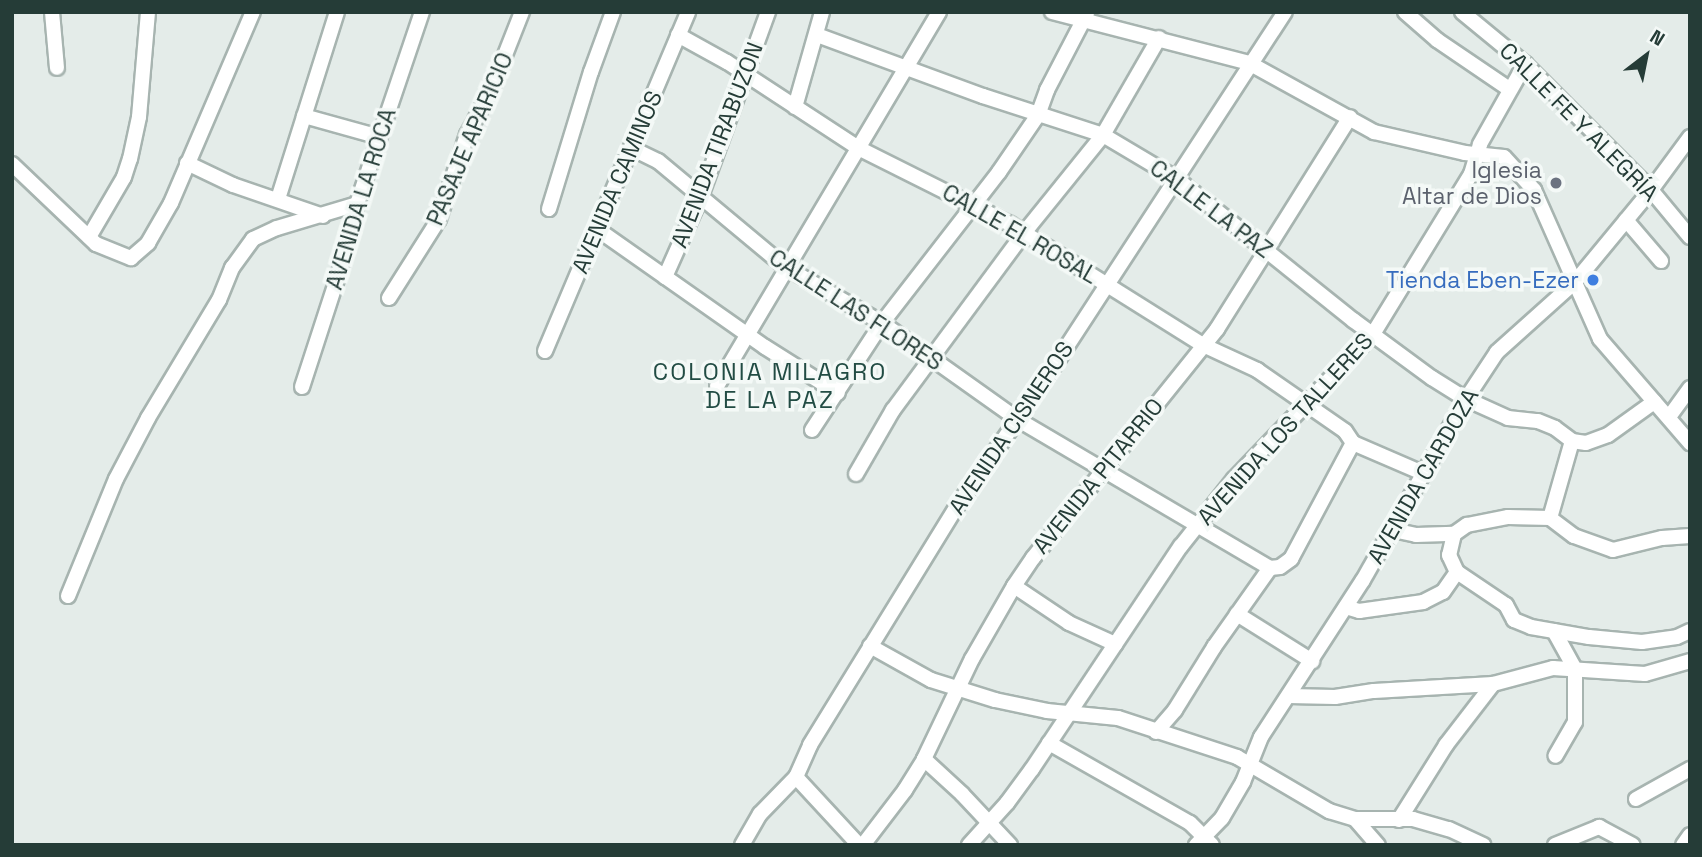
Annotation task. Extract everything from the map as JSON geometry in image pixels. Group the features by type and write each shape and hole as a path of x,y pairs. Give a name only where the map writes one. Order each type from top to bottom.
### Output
{"street":[{"path":"52,12 57,68"},
{"path":"89,237 124,177 139,117 148,12"},
{"path":"12,164 96,244 131,258 148,243 171,203 253,12"},
{"path":"278,199 337,12"},
{"name":"AVENIDA LA ROCA","path":"302,387 339,273 357,204 422,12"},
{"name":"PASAJE APARICIO","path":"389,298 439,219 467,135 492,88 522,12"},
{"path":"549,209 591,72 613,12"},
{"name":"AVENIDA CAMINOS","path":"545,351 688,12"},
{"name":"AVENIDA TIRABUZON","path":"666,277 701,196 768,12"},
{"path":"795,107 822,12"},
{"path":"717,386 785,267 860,149 939,12"},
{"path":"1052,12 1086,16 1249,63 1374,132 1477,155 1504,157 1534,190 1600,339 1690,443"},
{"name":"AVENIDA CISNEROS","path":"742,845 760,814 796,777 810,745 957,506 1177,179 1249,63 1285,12"},
{"path":"1405,12 1437,40 1509,89"},
{"name":"CALLE FE Y ALEGRÍA","path":"1462,12 1525,64 1651,190 1690,237"},
{"path":"812,430 882,323 999,172 1038,115 1047,90 1086,16"},
{"name":"CALLE LA PAZ","path":"817,34 906,69 1102,135 1177,179 1373,334 1466,400 1508,418 1538,421 1555,428 1572,445"},
{"name":"CALLE EL ROSAL","path":"678,35 860,149 1024,233 1203,345 1257,370 1345,431 1353,443"},
{"path":"856,474 893,410 1024,233 1102,135 1158,38"},
{"name":"AVENIDA LOS TALLERES","path":"968,845 1007,803 1197,526 1234,479 1373,334 1471,174 1477,155 1509,89 1525,64"},
{"path":"304,116 379,137"},
{"name":"AVENIDA PITARRIO","path":"861,845 905,790 924,759 958,688 1014,586 1033,558 1203,345 1350,117"},
{"name":"AVENIDA CARDOZA","path":"1204,842 1222,818 1250,766 1261,737 1346,607 1466,400 1497,352 1575,282 1651,190 1690,137"},
{"name":"CALLE LAS FLORES","path":"631,148 658,161 785,267 882,323 1017,419 1270,568"},
{"path":"187,163 233,185 323,216"},
{"path":"68,596 123,467 166,387 219,300 232,268 253,239 277,228 357,204"},
{"path":"1626,220 1661,261"},
{"path":"597,229 747,334 838,393"},
{"path":"1669,418 1690,388"},
{"path":"1550,518 1572,445 1608,435 1654,402"},
{"path":"1156,733 1175,710 1270,568 1280,567 1291,559 1353,443 1424,474"},
{"path":"1393,530 1416,535 1454,534 1467,525 1508,517 1550,518 1574,536 1613,550 1662,538 1690,536"},
{"path":"1454,534 1450,555 1457,572 1506,605 1514,620 1554,631 1642,642 1677,637 1690,631"},
{"path":"1346,607 1359,611 1423,602 1443,592 1457,572"},
{"path":"1014,586 1069,623 1115,645"},
{"path":"1237,614 1312,661"},
{"path":"1554,631 1575,668 1574,722 1555,756"},
{"path":"870,646 931,680 995,700 1068,713 1118,718 1156,733 1237,757 1329,811 1355,819 1413,819 1449,829 1483,845"},
{"path":"1289,696 1335,697 1374,691 1493,684 1553,668 1645,674 1690,661"},
{"path":"1399,820 1446,746 1493,684"},
{"path":"1049,743 1190,822 1204,842"},
{"path":"924,759 1010,845"},
{"path":"1636,799 1690,769"},
{"path":"796,777 861,845"},
{"path":"1355,819 1378,845"},
{"path":"1555,845 1599,827 1633,845"}],"place":[{"name":"Iglesia Altar de Dios","path":"1556,183"},
{"name":"Tienda Eben-Ezer","path":"1593,280"}],"district":[{"name":"COLONIA MILAGRO DE LA PAZ","path":"770,386"}]}
